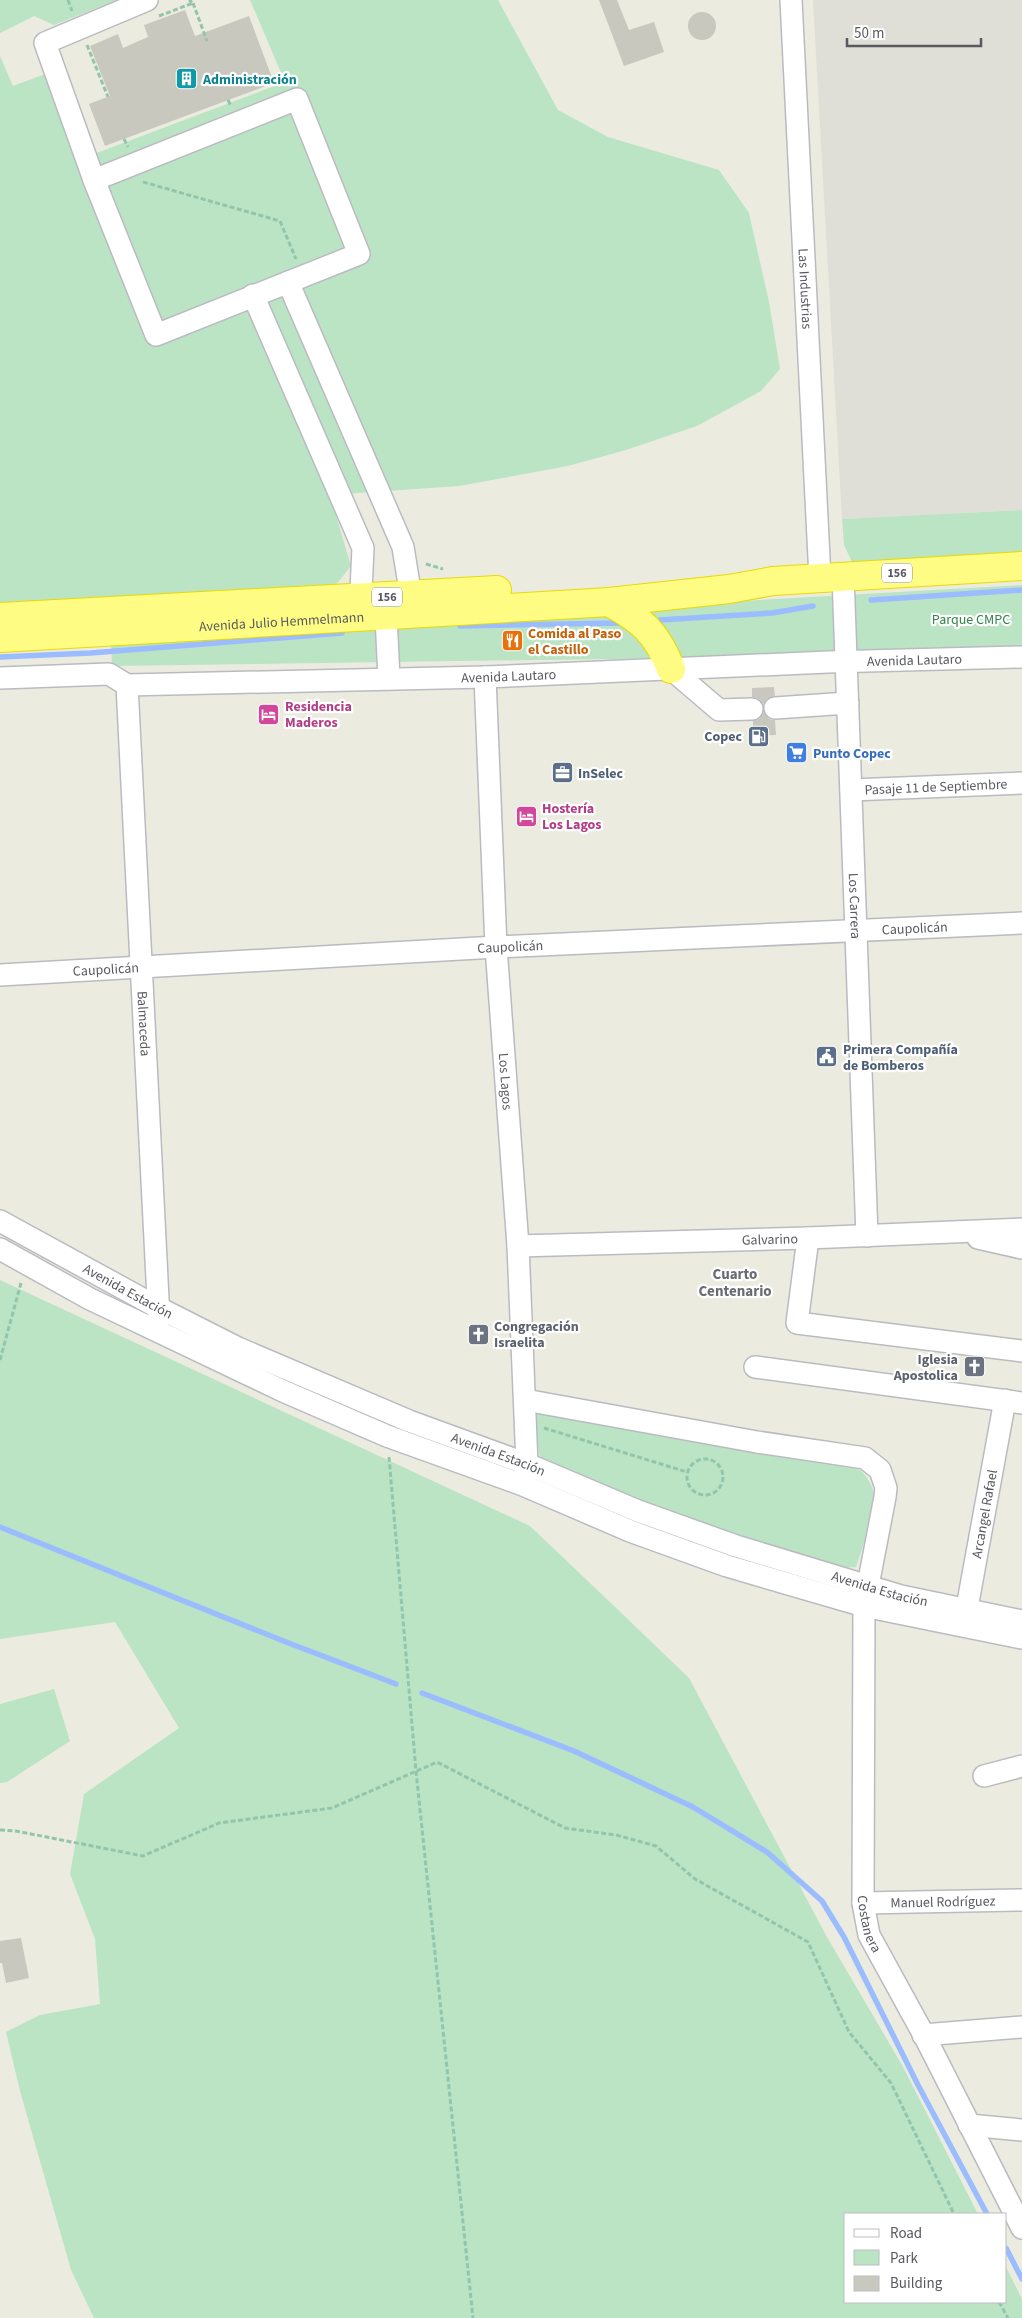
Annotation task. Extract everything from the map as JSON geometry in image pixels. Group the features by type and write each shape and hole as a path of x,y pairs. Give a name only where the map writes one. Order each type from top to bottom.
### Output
{"highway":[{"name":"Avenida Julio Hemmelmann","path":"412,605 609,602 729,589 773,581 1022,566"},
{"name":"Avenida Julio Hemmelmann","path":"0,638 369,610 727,576 773,581"},
{"path":"609,602 634,616 650,629 663,649 671,669"},
{"name":"Avenida Julio Hemmelmann","path":"0,617 369,610"}],"street":[{"path":"94,180 297,100 359,254 156,335 94,180 45,43 147,0"},
{"name":"Las Industrias","path":"791,0 832,577"},
{"path":"288,282 403,547 412,605"},
{"path":"253,295 363,548 369,610 389,679"},
{"name":"Los Carrera","path":"832,577 846,662 858,929 867,1236"},
{"name":"Avenida Lautaro","path":"0,678 109,674 127,685 485,677 846,662 1022,658"},
{"path":"671,669 719,710 752,709"},
{"name":"Los Lagos","path":"485,677 496,947 518,1246 527,1464 523,1485"},
{"name":"Balmaceda","path":"127,685 159,1332"},
{"path":"775,708 848,703"},
{"name":"Pasaje 11 de Septiembre","path":"851,790 1022,783"},
{"name":"Caupolicán","path":"0,975 496,947 1022,923"},
{"name":"Avenida Estación","path":"0,1221 159,1308 238,1348 409,1421 527,1464 638,1511 736,1546 901,1596 1022,1638"},
{"name":"Galvarino","path":"518,1246 867,1236 1022,1228"},
{"path":"951,1232 1022,1248"},
{"path":"808,1238 797,1323 1022,1351"},
{"path":"27,1264 37,1241"},
{"name":"Avenida Estación","path":"0,1249 90,1299 283,1392 387,1436 523,1485 630,1531 727,1566 864,1606 965,1618 1022,1621"},
{"path":"755,1367 1013,1401"},
{"name":"Costanera","path":"525,1400 757,1442 865,1458 880,1470 886,1488 866,1585 864,1606 863,1903 869,1934 924,2035 1022,2228"},
{"name":"Arcangel Rafael","path":"965,1618 1013,1401"},
{"path":"984,1776 1022,1766"},
{"name":"Manuel Rodríguez","path":"863,1903 1022,1900"},
{"path":"924,2035 1022,2027"},
{"path":"970,2125 1022,2130"}],"path":[{"path":"68,0 108,97"},
{"path":"193,3 207,40"},
{"path":"0,1360 27,1264"},
{"path":"526,1422 687,1472"},
{"path":"387,1436 416,1771 473,2318"},
{"path":"706,1459 717,1463 723,1473 723,1479 718,1490 712,1493 701,1494 690,1488 687,1482 687,1472 695,1461 706,1459"},
{"path":"0,1830 16,1830 143,1856 219,1823 332,1808 437,1762 565,1828 616,1835 656,1846 695,1879 808,1942 849,2032 891,2083 954,2213"},
{"path":"1000,2303 1008,2318"}],"shaded area":[{"path":"813,0 1022,0 1022,510 842,519"}],"green space":[{"path":"0,0 117,0 54,25 34,16 0,33"},
{"path":"250,0 498,0 558,110 608,137 719,170 749,213 769,302 780,369 761,391 697,426 626,450 568,466 459,486 330,495 351,566 331,591 0,608 0,56 13,86 56,70 86,157 285,82"},
{"path":"1022,510 1022,555 853,564 844,545 842,519"},
{"name":"Parque CMPC","path":"1022,585 1022,648 817,656 112,666 111,637"},
{"path":"0,1280 530,1526 689,1678 827,1937 902,2065 977,2213 844,2213 844,2303 1007,2303 1007,2269 1022,2299 1022,2318 94,2318 71,2270 20,2091 6,2032 40,2015 100,2004 95,1939 70,1874 84,1794 179,1728 115,1622 0,1639"},
{"path":"533,1406 852,1464 867,1478 875,1496 875,1511 856,1567 835,1568 695,1525 540,1459"},
{"path":"54,1689 70,1741 7,1782 0,1783 0,1704"}],"building":[{"path":"599,0 617,0 629,30 654,22 664,52 624,66"},
{"name":"Administración","path":"185,10 195,36 249,16 274,83 105,146 89,104 110,96 90,46 118,34 123,48 148,37 144,25"},
{"path":"702,12 712,16 716,26 712,36 702,40 692,36 688,26 692,16"},
{"path":"774,687 775,696 768,698 763,704 758,698 752,697 752,688"},
{"path":"764,712 769,719 775,720 776,735 753,736 753,721 759,719"},
{"path":"21,1938 29,1978 6,1983 2,1963 0,1963 0,1941"}],"waterway":[{"path":"871,600 1022,590"},
{"path":"660,620 772,613 813,606"},
{"path":"460,626 619,623"},
{"path":"0,657 91,653 342,633"},
{"path":"0,1527 396,1684"},
{"path":"422,1693 574,1751 693,1807 767,1852 822,1901 844,1937 918,2085 986,2213"},
{"path":"1007,2250 1022,2279"}],"place":[{"name":"Administración","path":"187,79"},
{"name":"Comida al Paso el Castillo","path":"512,641"},
{"name":"Residencia Maderos","path":"269,714"},
{"name":"Copec","path":"758,736"},
{"name":"Punto Copec","path":"797,753"},
{"name":"InSelec","path":"562,773"},
{"name":"Hostería Los Lagos","path":"526,816"},
{"name":"Primera Compañía de Bomberos","path":"827,1057"},
{"name":"Congregación Israelita","path":"478,1334"},
{"name":"Iglesia Apostolica","path":"974,1367"}],"district":[{"name":"Cuarto Centenario","path":"735,1282"}]}
